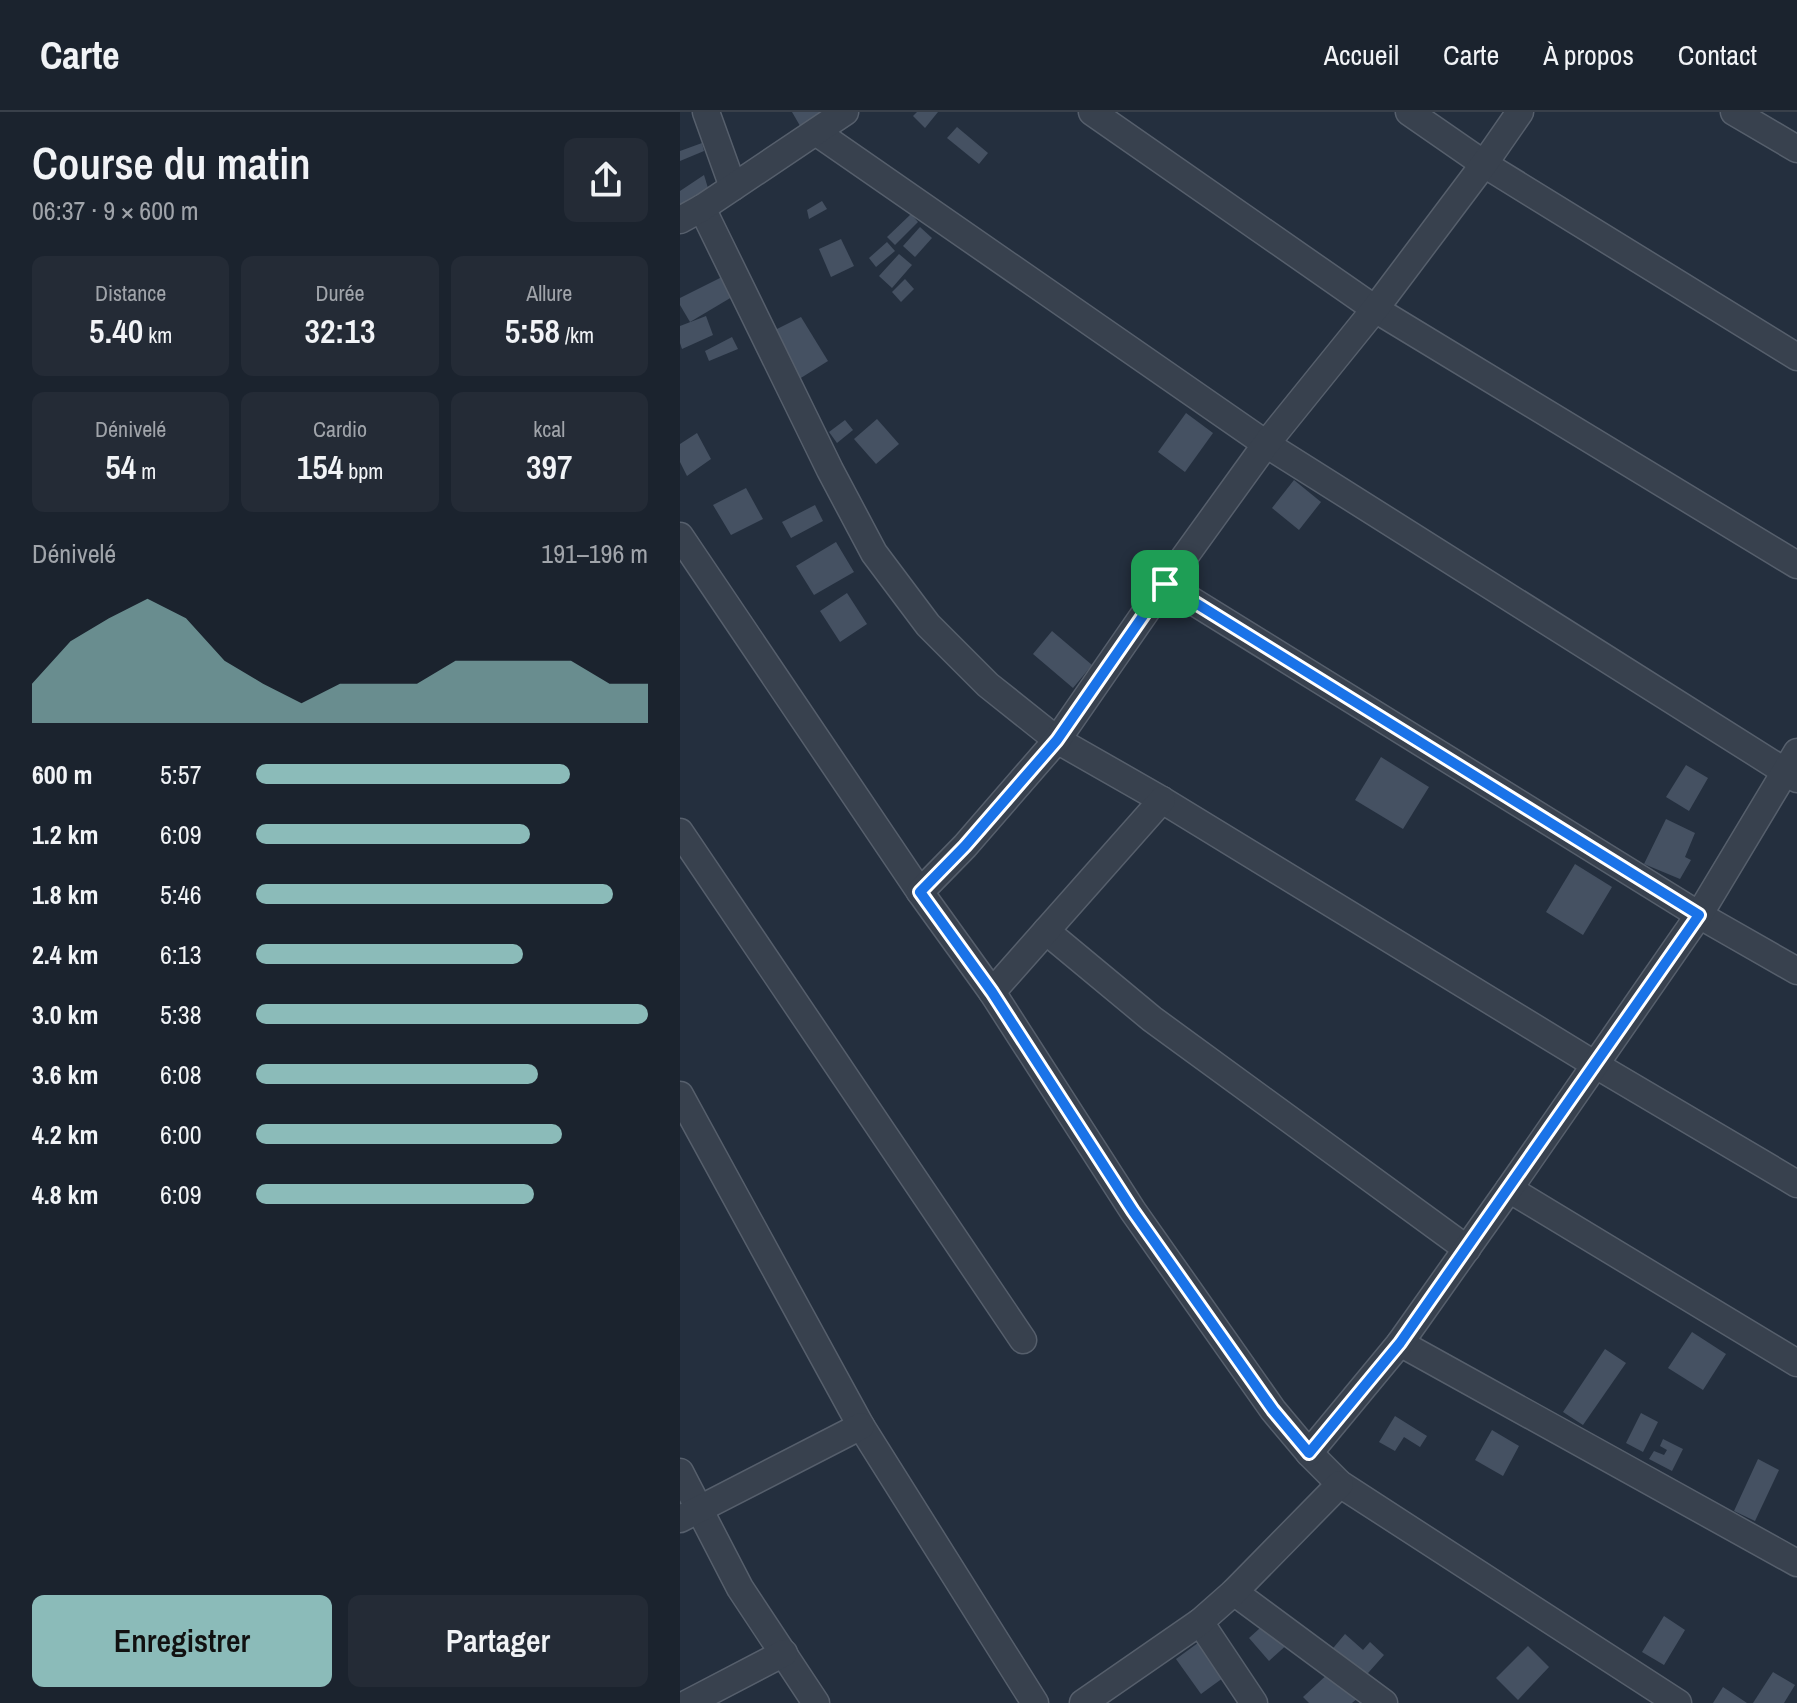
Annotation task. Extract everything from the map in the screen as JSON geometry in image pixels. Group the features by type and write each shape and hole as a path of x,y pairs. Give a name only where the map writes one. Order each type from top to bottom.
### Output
{"street":[{"path":"706,112 733,187"},
{"path":"845,112 691,214 874,553 928,625 988,685 1057,740 1162,800 1797,1184"},
{"path":"1092,112 1375,309 1797,565"},
{"path":"1409,112 1484,164 1797,357"},
{"path":"920,892 965,846 1057,740 1266,444 1375,309 1520,112"},
{"path":"1734,112 1797,149"},
{"path":"816,132 1266,444 1793,767 1699,915 1467,1249 1400,1343 1309,1453"},
{"path":"680,536 920,892 992,992 1133,1211 1273,1410 1309,1453 1340,1484 1678,1703"},
{"path":"1165,584 1699,915 1797,971"},
{"path":"992,992 1162,800"},
{"path":"680,832 1023,1340"},
{"path":"1046,931 1152,1019 1467,1249"},
{"path":"680,1095 861,1426 1035,1703"},
{"path":"1509,1189 1797,1363"},
{"path":"1400,1343 1797,1563"},
{"path":"690,1514 861,1426"},
{"path":"680,1472 690,1514 816,1703"},
{"path":"1083,1703 1200,1622 1234,1592 1340,1484"},
{"path":"1234,1592 1384,1703"},
{"path":"1200,1622 1254,1703"},
{"path":"688,1703 784,1653"}],"building":[{"path":"792,112 827,112 803,131"},
{"path":"917,112 938,112 925,128 913,116"},
{"path":"957,127 988,153 979,164 947,138"},
{"path":"702,143 704,151 680,161 680,151"},
{"path":"704,175 712,201 680,214 680,191"},
{"path":"822,201 827,209 809,219 807,210"},
{"path":"911,214 918,222 895,245 887,237"},
{"path":"920,227 932,238 915,257 903,246"},
{"path":"841,239 854,266 831,277 819,249"},
{"path":"887,242 895,251 876,267 869,258"},
{"path":"899,254 912,265 892,288 879,276"},
{"path":"728,274 737,294 690,322 680,305 680,298"},
{"path":"905,279 914,289 901,302 892,292"},
{"path":"706,316 713,335 682,349 680,326"},
{"path":"801,317 828,361 796,381 773,331"},
{"path":"732,337 738,349 709,361 705,351"},
{"path":"1186,413 1213,433 1185,472 1158,452"},
{"path":"877,419 899,444 876,464 854,439"},
{"path":"845,420 853,430 837,443 829,432"},
{"path":"697,433 711,459 687,476 680,462 680,444"},
{"path":"1294,480 1321,502 1299,530 1272,508"},
{"path":"746,488 763,519 731,535 713,505"},
{"path":"815,505 823,521 791,538 782,522"},
{"path":"836,542 854,572 814,595 796,566"},
{"path":"847,593 867,624 840,642 820,611"},
{"path":"1052,631 1092,665 1073,688 1033,654"},
{"path":"1381,757 1429,787 1403,829 1355,800"},
{"path":"1686,765 1708,778 1689,811 1666,797"},
{"path":"1666,819 1695,833 1685,857 1691,860 1680,879 1644,864"},
{"path":"1575,864 1612,887 1583,935 1546,912"},
{"path":"1692,1332 1726,1354 1703,1390 1668,1368"},
{"path":"1605,1349 1626,1363 1583,1425 1563,1412"},
{"path":"1641,1413 1658,1422 1643,1452 1626,1443"},
{"path":"1395,1416 1427,1436 1420,1447 1404,1437 1395,1451 1379,1442"},
{"path":"1492,1430 1519,1446 1503,1476 1475,1460"},
{"path":"1663,1439 1683,1449 1672,1471 1649,1459 1654,1451 1664,1455 1667,1450 1660,1446"},
{"path":"1758,1459 1779,1470 1755,1521 1734,1511"},
{"path":"1664,1616 1685,1630 1664,1665 1642,1652"},
{"path":"1270,1619 1290,1642 1269,1661 1249,1638"},
{"path":"1345,1634 1363,1650 1370,1642 1384,1655 1361,1681 1329,1653"},
{"path":"1202,1640 1227,1675 1201,1694 1176,1659"},
{"path":"1528,1646 1549,1667 1518,1700 1496,1678"},
{"path":"1332,1670 1358,1698 1352,1703 1309,1703 1303,1697"},
{"path":"1773,1672 1795,1685 1784,1703 1753,1703"},
{"path":"1723,1687 1747,1703 1713,1703"}],"route":[{"path":"1165,584 1699,915 1400,1343 1309,1453 1273,1410 1133,1211 992,992 920,892 965,846 1057,740 1165,584"}]}
